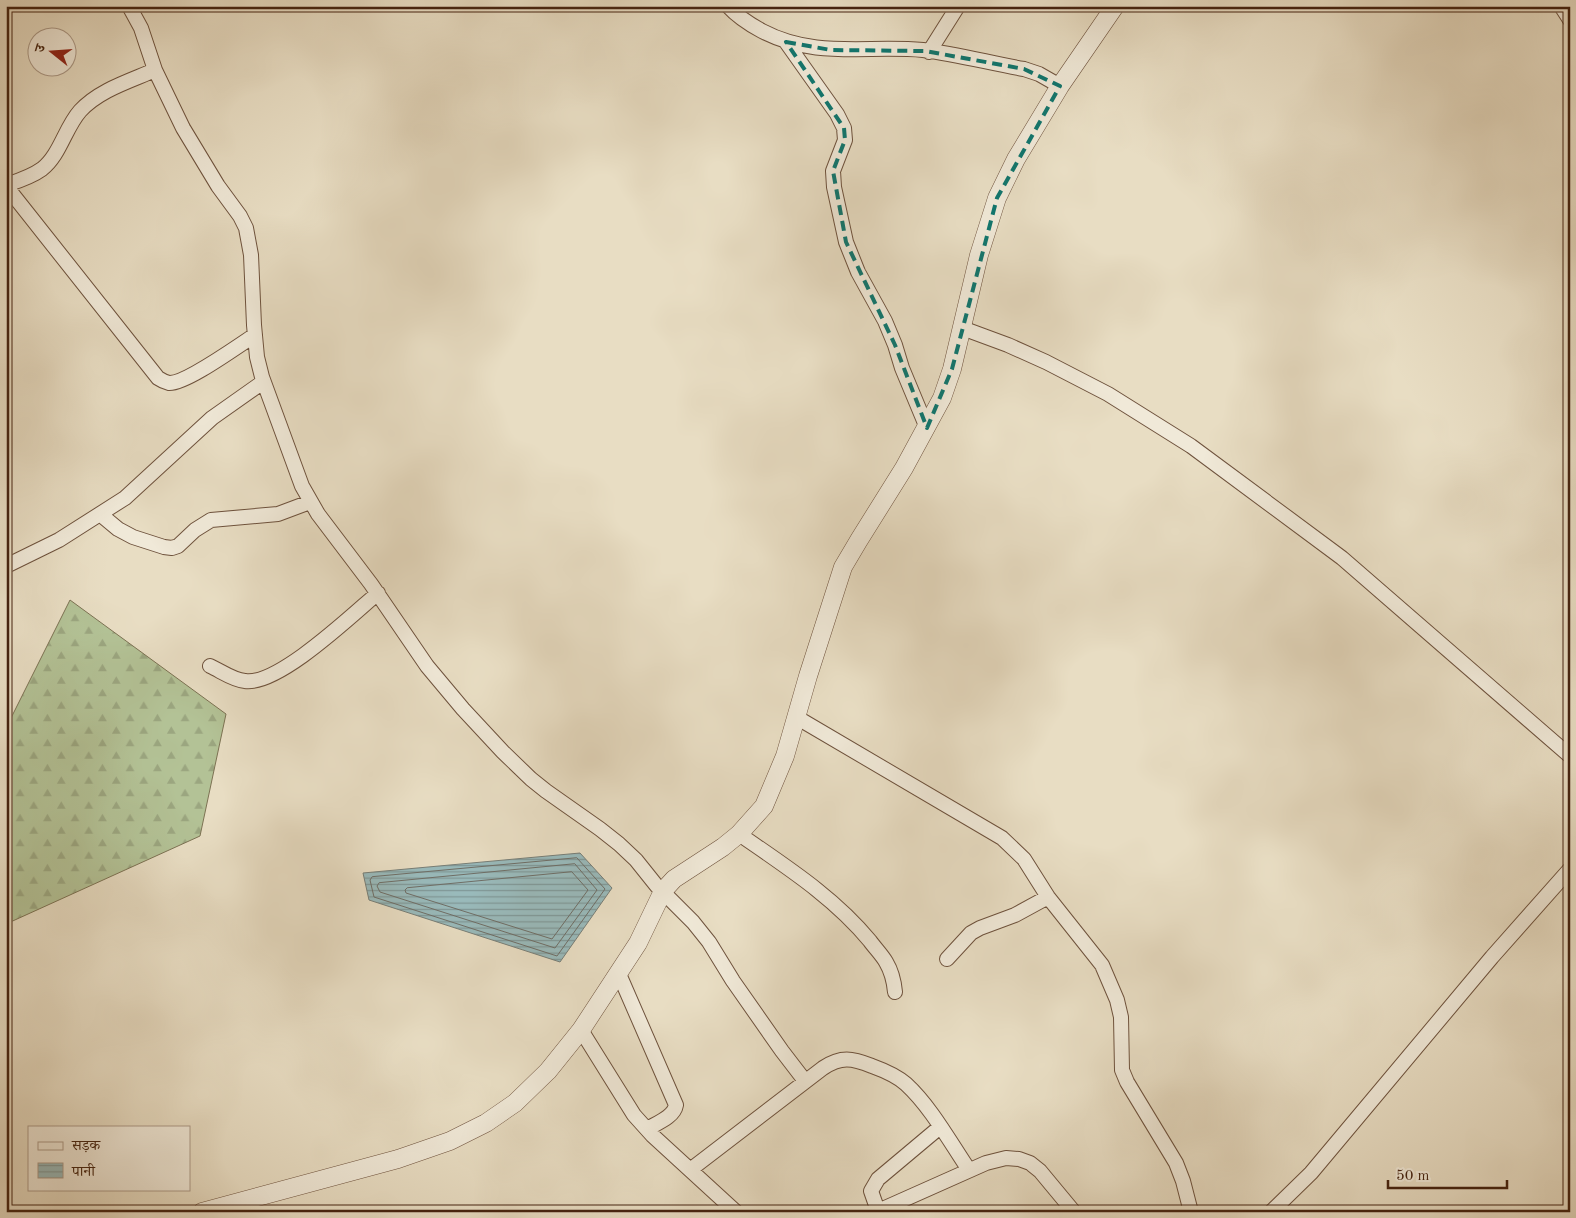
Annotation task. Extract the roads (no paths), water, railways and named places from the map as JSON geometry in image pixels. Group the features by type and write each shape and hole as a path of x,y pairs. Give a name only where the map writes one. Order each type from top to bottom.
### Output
{"street":[{"path":"129,6 141,28 155,70 186,135 246,228 251,256 257,357 263,382 293,464 310,502 378,593 418,654 449,694 503,752 546,791 596,825 619,844 693,922 709,942 733,981 805,1082"},
{"path":"728,6 748,23 786,42 810,48 831,50 908,49 930,52 1024,69 1039,74 1060,86"},
{"path":"930,52 958,6"},
{"path":"202,1212 398,1160 450,1141 486,1123 514,1102 548,1071 582,1030 638,943 663,891 674,879 723,847 739,834 764,806 785,756 808,676 844,568 859,540 904,468 942,398 952,368 967,301 996,198 1060,86 1115,6"},
{"path":"1561,6 1570,20"},
{"path":"786,42 837,114 844,128 845,140 833,171 834,187 846,242 858,272 885,321 927,428"},
{"path":"155,70 92,101 80,111 49,162 42,169 29,177 6,185 158,378 170,383 179,381 256,335"},
{"path":"962,328 1008,345 1046,362 1108,394 1190,446 1256,492 1342,558 1570,756"},
{"path":"6,566 59,540 125,498 212,418 263,382"},
{"path":"100,514 118,529 133,537 172,548 178,546 195,530 212,520 278,514 310,502"},
{"path":"210,666 246,682 267,677 295,661 378,593"},
{"path":"796,717 1002,838 1024,859 1048,897 1102,965 1117,1000 1121,1017 1122,1070 1127,1082 1176,1163 1184,1181 1191,1212"},
{"path":"739,834 796,874 843,912 886,961 893,977 895,992"},
{"path":"1271,1212 1311,1173 1492,957 1570,869"},
{"path":"948,959 971,932 1015,916 1048,897"},
{"path":"619,974 676,1105 676,1110 672,1114 647,1129"},
{"path":"582,1030 624,1100 647,1129 736,1212"},
{"path":"690,1170 834,1061 846,1059 860,1061 905,1083 921,1100 969,1170"},
{"path":"940,1127 878,1179 872,1192 877,1211 986,1163 1006,1158 1019,1159 1030,1163 1040,1171 1074,1212"}],"water":[{"path":"580,853 612,888 560,962 369,900 363,873"}]}
